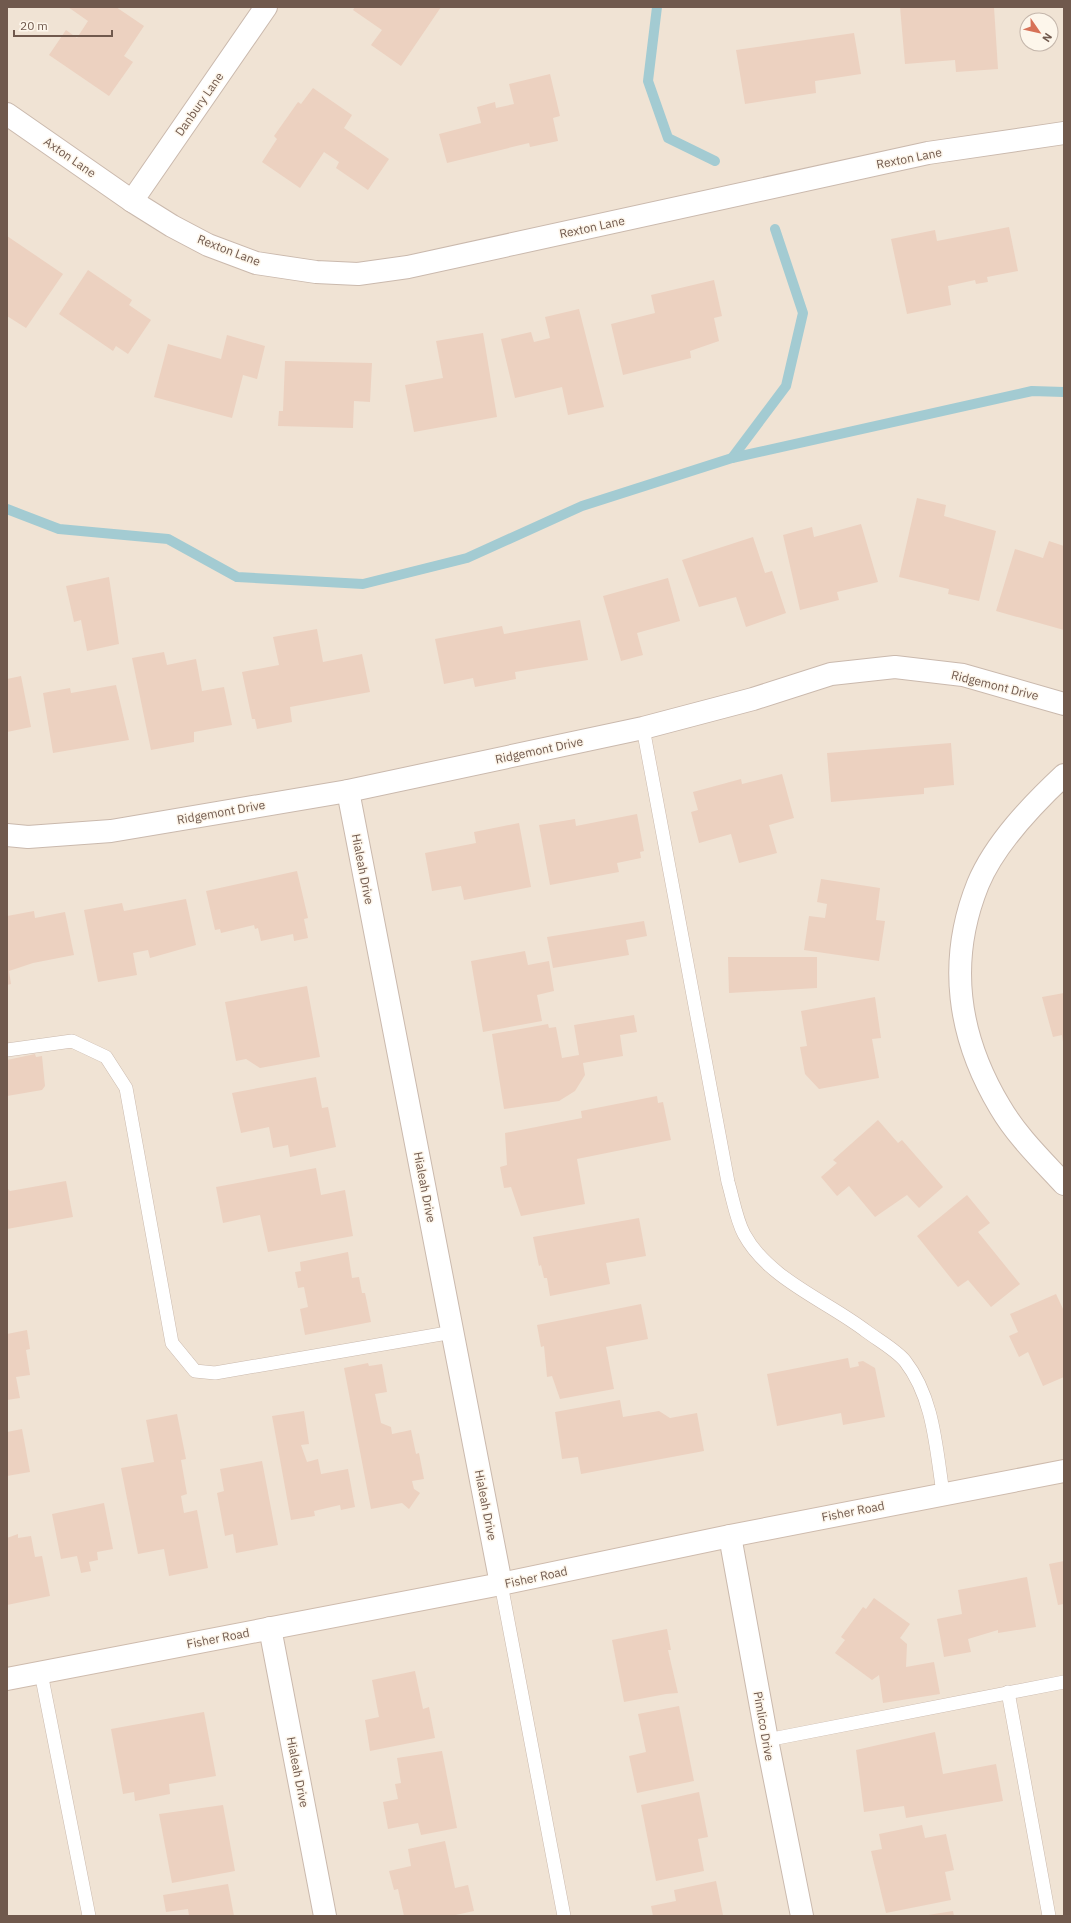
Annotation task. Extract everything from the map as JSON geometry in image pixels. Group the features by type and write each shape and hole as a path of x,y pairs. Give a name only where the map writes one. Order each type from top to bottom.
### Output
{"street":[{"name":"Danbury Lane","path":"132,201 266,7"},
{"name":"Axton Lane","path":"7,114 132,201"},
{"name":"Rexton Lane","path":"132,201 172,226 208,245 256,263 316,272 358,274 408,267 928,153 1064,133"},
{"name":"Ridgemont Drive","path":"7,835 28,837 111,831 348,791 643,728 753,699 831,674 895,667 963,675 1064,704"},
{"path":"1064,774 1036,801 1002,842 979,883 967,921 960,964 961,1002 971,1045 984,1078 1000,1108 1023,1139 1064,1184"},
{"name":"Hialeah Drive","path":"348,791 501,1584"},
{"name":"Fisher Road","path":"7,1679 501,1584 730,1536 1064,1471"},
{"name":"Pimlico Drive","path":"730,1536 767,1740 802,1916"},
{"name":"Hialeah Drive","path":"270,1628 325,1916"}],"lane":[{"path":"643,728 728,1182 744,1233 760,1257 797,1286 852,1320 904,1360 916,1379 930,1410 943,1494"},
{"path":"7,1050 72,1041 106,1057 126,1088 172,1343 195,1371 215,1373 453,1332"},
{"path":"501,1584 564,1916"},
{"path":"41,1673 89,1916"},
{"path":"767,1740 1064,1682"},
{"path":"1008,1692 1049,1916"}],"shaded area":[{"path":"7,7 1064,7 1064,1916 7,1916"}],"building":[{"path":"68,7 116,7 144,26 124,56 133,62 109,96 49,55 66,30 77,38 88,21"},
{"path":"355,7 441,7 401,66 371,45 382,30 353,10"},
{"path":"900,7 994,7 998,69 956,72 955,60 905,64"},
{"path":"854,33 861,74 815,81 816,93 745,104 736,50"},
{"path":"550,74 560,116 553,118 558,141 530,147 529,143 447,163 439,134 481,123 477,107 495,102 496,108 514,104 509,84"},
{"path":"313,88 352,115 344,128 389,159 368,190 336,168 339,162 324,152 300,188 262,162 277,139 274,136 298,102 301,104"},
{"path":"1009,227 1018,271 987,277 988,282 976,284 975,280 948,286 951,305 907,314 891,239 935,230 937,241"},
{"path":"7,236 63,274 26,328 7,316"},
{"path":"88,270 132,300 129,305 151,320 128,354 116,346 113,351 59,314"},
{"path":"714,280 722,316 714,318 719,341 690,351 691,358 623,375 611,324 655,313 651,295"},
{"path":"579,309 604,407 568,415 562,387 515,398 501,339 531,332 534,342 550,338 545,317"},
{"path":"483,333 497,417 414,432 405,385 443,378 436,341"},
{"path":"227,335 265,346 257,379 243,375 232,418 154,397 168,344 221,359"},
{"path":"285,361 372,363 370,402 354,401 353,428 278,426 279,411 283,411"},
{"path":"917,498 946,505 944,516 996,531 979,601 948,594 949,589 899,577"},
{"path":"861,524 878,582 837,592 839,600 800,610 783,535 812,527 814,537"},
{"path":"753,537 765,573 772,571 786,613 746,627 736,597 699,607 682,560"},
{"path":"1049,541 1064,546 1064,630 996,611 1015,549 1043,558"},
{"path":"109,577 119,644 87,651 81,620 74,622 66,586"},
{"path":"668,578 680,621 637,633 643,655 621,661 603,596"},
{"path":"580,620 588,660 515,672 516,679 475,687 473,678 444,684 435,639 502,626 504,634"},
{"path":"317,629 323,662 362,654 370,692 290,707 292,722 257,729 255,719 252,719 242,672 279,665 273,637"},
{"path":"164,652 167,665 196,659 202,691 224,687 232,725 194,732 194,742 151,750 132,658"},
{"path":"21,676 31,727 7,732 7,679"},
{"path":"116,685 129,740 53,753 43,693 70,688 71,693"},
{"path":"951,743 954,785 924,788 924,794 831,802 827,753"},
{"path":"782,774 794,818 769,825 777,853 739,863 731,834 699,843 691,812 698,810 693,792 741,779 742,784"},
{"path":"637,814 644,851 640,852 641,858 617,863 619,872 550,885 539,825 575,819 576,826"},
{"path":"519,823 531,887 464,900 461,886 432,891 425,853 476,843 474,832"},
{"path":"297,871 308,918 304,919 308,938 294,941 293,934 261,941 258,928 255,929 254,925 221,933 220,929 215,930 206,891"},
{"path":"821,879 880,888 876,920 885,921 879,961 804,950 809,916 825,918 827,904 817,902"},
{"path":"186,899 196,945 150,958 148,950 133,953 137,975 98,982 84,910 122,903 124,911"},
{"path":"34,911 35,918 65,912 74,955 33,963 9,971 11,984 7,985 7,916"},
{"path":"644,921 647,936 626,940 629,955 553,968 547,937"},
{"path":"525,951 528,965 549,961 554,991 537,995 542,1021 483,1032 471,961"},
{"path":"728,957 817,957 817,988 729,993"},
{"path":"307,986 320,1057 260,1068 246,1059 236,1061 225,1002"},
{"path":"1064,993 1063,1042 1062,1035 1053,1037 1042,997"},
{"path":"875,997 881,1038 872,1039 879,1078 819,1089 805,1074 800,1047 807,1046 801,1011"},
{"path":"634,1015 637,1032 620,1035 623,1056 583,1063 585,1075 575,1091 559,1101 504,1109 492,1034 548,1024 549,1028 556,1027 562,1058 579,1055 574,1025"},
{"path":"35,1054 36,1057 42,1056 45,1086 42,1090 7,1096 7,1060"},
{"path":"316,1077 322,1108 328,1107 336,1147 290,1157 288,1145 273,1148 269,1127 241,1133 232,1093"},
{"path":"657,1096 658,1103 663,1102 671,1140 577,1159 585,1204 521,1216 511,1187 504,1188 500,1167 507,1165 505,1133 582,1118 581,1111"},
{"path":"878,1120 898,1143 902,1140 943,1187 919,1208 907,1195 875,1217 849,1186 837,1196 821,1177 837,1163 833,1160"},
{"path":"316,1168 321,1195 345,1190 353,1236 268,1252 260,1215 223,1223 216,1187"},
{"path":"66,1181 73,1217 7,1229 7,1188 10,1191"},
{"path":"967,1195 990,1223 978,1232 1020,1284 991,1307 968,1280 958,1287 917,1236"},
{"path":"639,1218 646,1256 606,1263 610,1284 550,1296 547,1278 544,1278 541,1265 539,1266 533,1237"},
{"path":"348,1252 352,1278 359,1277 362,1293 365,1293 371,1322 305,1335 300,1309 308,1307 304,1287 298,1288 295,1272 301,1271 300,1262"},
{"path":"1056,1294 1064,1311 1064,1377 1043,1386 1028,1352 1019,1357 1009,1336 1018,1332 1010,1314"},
{"path":"641,1304 648,1339 606,1347 614,1389 560,1399 552,1376 547,1377 544,1346 541,1347 537,1325"},
{"path":"27,1330 30,1349 26,1350 30,1375 16,1377 20,1398 7,1400 7,1334"},
{"path":"848,1358 850,1368 859,1366 858,1362 863,1361 875,1368 885,1417 843,1425 841,1413 777,1426 767,1374"},
{"path":"368,1363 369,1366 382,1364 387,1392 375,1394 381,1423 391,1427 392,1434 411,1430 416,1454 419,1453 424,1479 412,1481 414,1489 420,1493 409,1509 402,1503 371,1509 344,1368"},
{"path":"620,1400 623,1417 659,1411 670,1418 697,1413 704,1451 581,1474 578,1457 562,1459 555,1412"},
{"path":"304,1411 309,1444 301,1445 307,1462 318,1459 321,1474 348,1469 355,1507 341,1510 340,1505 314,1511 315,1516 291,1520 272,1416"},
{"path":"177,1414 186,1459 181,1460 187,1494 181,1496 184,1513 197,1510 208,1568 169,1576 164,1549 138,1554 121,1468 154,1462 146,1420"},
{"path":"22,1429 30,1472 7,1476 7,1432"},
{"path":"262,1461 278,1545 236,1553 233,1534 225,1536 217,1493 224,1491 220,1469"},
{"path":"104,1503 113,1549 97,1552 98,1560 89,1562 91,1571 81,1573 77,1556 61,1559 52,1514"},
{"path":"18,1534 18,1538 31,1536 35,1557 42,1556 50,1596 7,1605 7,1538"},
{"path":"1064,1561 1064,1604 1058,1605 1049,1564"},
{"path":"1027,1577 1036,1627 998,1633 998,1630 968,1639 971,1652 944,1657 937,1619 962,1614 958,1590"},
{"path":"874,1598 910,1624 900,1638 907,1644 906,1667 934,1662 940,1694 883,1703 879,1675 872,1680 835,1653 845,1640 841,1637 863,1607 866,1609"},
{"path":"667,1629 671,1650 668,1650 678,1693 624,1702 612,1640"},
{"path":"415,1671 423,1709 429,1707 435,1738 370,1751 365,1720 379,1717 372,1680"},
{"path":"679,1706 694,1781 637,1793 629,1756 646,1752 638,1714"},
{"path":"204,1712 216,1776 169,1784 170,1794 135,1801 134,1792 123,1794 111,1729"},
{"path":"935,1732 943,1774 996,1764 1003,1801 906,1818 904,1806 864,1812 856,1750"},
{"path":"442,1751 457,1828 421,1835 418,1823 388,1829 383,1802 398,1799 395,1784 401,1783 397,1758"},
{"path":"699,1792 708,1837 698,1839 704,1871 656,1881 641,1805"},
{"path":"223,1805 235,1871 172,1883 159,1814"},
{"path":"922,1825 925,1838 946,1834 954,1870 945,1872 951,1900 886,1913 871,1851 882,1849 879,1834"},
{"path":"445,1841 455,1888 468,1885 474,1911 451,1916 404,1916 398,1889 394,1890 389,1871 411,1866 408,1849"},
{"path":"716,1881 723,1915 653,1916 651,1906 676,1901 674,1890"},
{"path":"228,1884 234,1916 189,1916 188,1909 166,1912 163,1895"},
{"path":"953,1911 954,1916 928,1916 928,1915"}],"waterway":[{"path":"657,7 648,81 668,138 715,161"},
{"path":"732,458 786,386 803,313 775,229"},
{"path":"7,509 59,529 168,539 237,577 363,584 467,558 582,506 732,458 1032,391 1064,392"}]}
